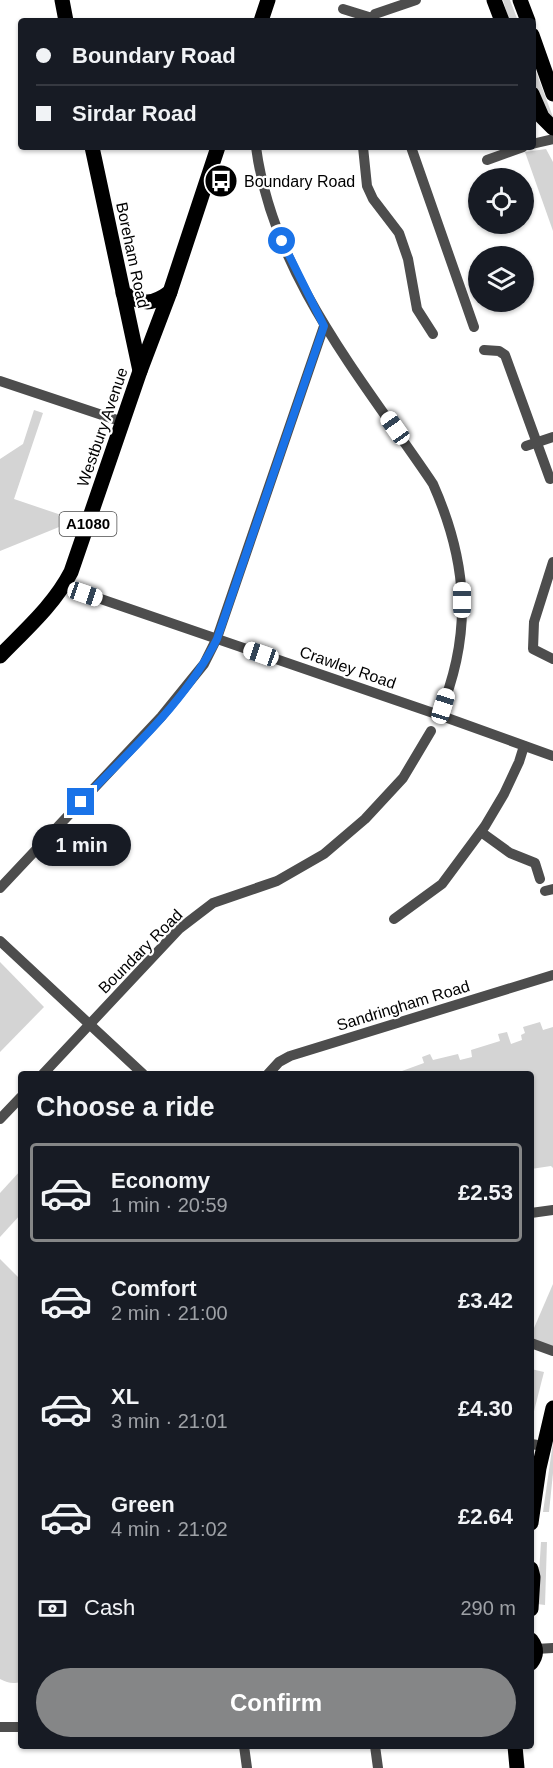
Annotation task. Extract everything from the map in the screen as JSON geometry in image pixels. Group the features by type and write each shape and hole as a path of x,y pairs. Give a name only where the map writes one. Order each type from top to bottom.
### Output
{"main road":[{"path":"62,0 65,18"},
{"path":"262,18 268,0"},
{"path":"494,0 501,18"},
{"path":"520,0 527,18"},
{"path":"536,46 553,94"},
{"path":"536,103 542,117 553,128"},
{"name":"Boreham Road","path":"93,150 140,371"},
{"name":"Westbury Avenue","path":"0,656 63,586 75,563 217,150"},
{"path":"123,293 137,301 147,302 156,301 170,292"},
{"path":"534,1490 538,1445 553,1408"},
{"path":"515,1749 517,1768"},
{"path":"524,1768 526,1749"}],"street":[{"path":"372,18 385,9 416,0"},
{"path":"343,9 368,18"},
{"path":"536,143 553,139"},
{"path":"257,150 270,211 288,256 324,326 433,484 456,544 462,581 462,620 458,658 440,715"},
{"path":"363,150 367,186 373,199 399,233 408,259 417,309 433,334"},
{"path":"412,150 474,327"},
{"path":"487,160 515,150"},
{"path":"0,888 161,717 204,664 217,639 324,326"},
{"path":"484,351 499,351 505,355 550,479"},
{"path":"0,381 123,422"},
{"path":"526,446 553,437"},
{"path":"553,562 534,622 533,649 553,659"},
{"name":"Crawley Road","path":"63,586 553,756"},
{"name":"Boundary Road","path":"46,1071 179,929 213,903 277,881 324,854 365,819 403,778 431,731"},
{"path":"394,919 442,884 481,832 514,775 524,746"},
{"path":"481,832 510,852 535,863 540,879"},
{"path":"0,941 139,1071"},
{"name":"Sandringham Road","path":"271,1071 279,1062 290,1056 553,975"},
{"path":"0,1119 18,1100"},
{"path":"534,1213 553,1210"},
{"path":"534,1343 553,1351"},
{"path":"534,1651 553,1648"},
{"path":"0,1727 18,1727"},
{"path":"244,1749 247,1768"},
{"path":"375,1749 378,1768"}],"shaded area":[{"path":"503,0 510,0 517,18 508,18"},
{"path":"536,72 553,117 550,118 536,88"},
{"path":"546,149 553,162 553,231 534,177 534,168 531,168 525,152"},
{"path":"34,410 43,413 14,499 76,520 73,527 64,525 0,551 0,459 23,444"},
{"path":"0,962 44,1007 0,1052"},
{"path":"540,1022 543,1030 553,1027 553,1168 551,1166 534,1169 534,1071 402,1071 424,1063 422,1057 430,1054 433,1060 458,1054 460,1060 472,1057 471,1050 500,1041 498,1034 507,1032 511,1044 522,1040 521,1035 525,1033 523,1027"},
{"path":"18,1173 18,1217 0,1237 0,1193"},
{"path":"0,1259 18,1277 18,1682 0,1679"},
{"path":"553,1284 553,1347 534,1339 534,1328"},
{"path":"534,1370 544,1372 534,1411"},
{"path":"553,1442 549,1512 543,1512"},
{"path":"541,1542 547,1542 545,1605 537,1604"}],"place":[{"name":"Boundary Road","path":"221,181"}],"route":[{"path":"81,802 161,717 204,664 217,639 324,326 282,241"}]}
